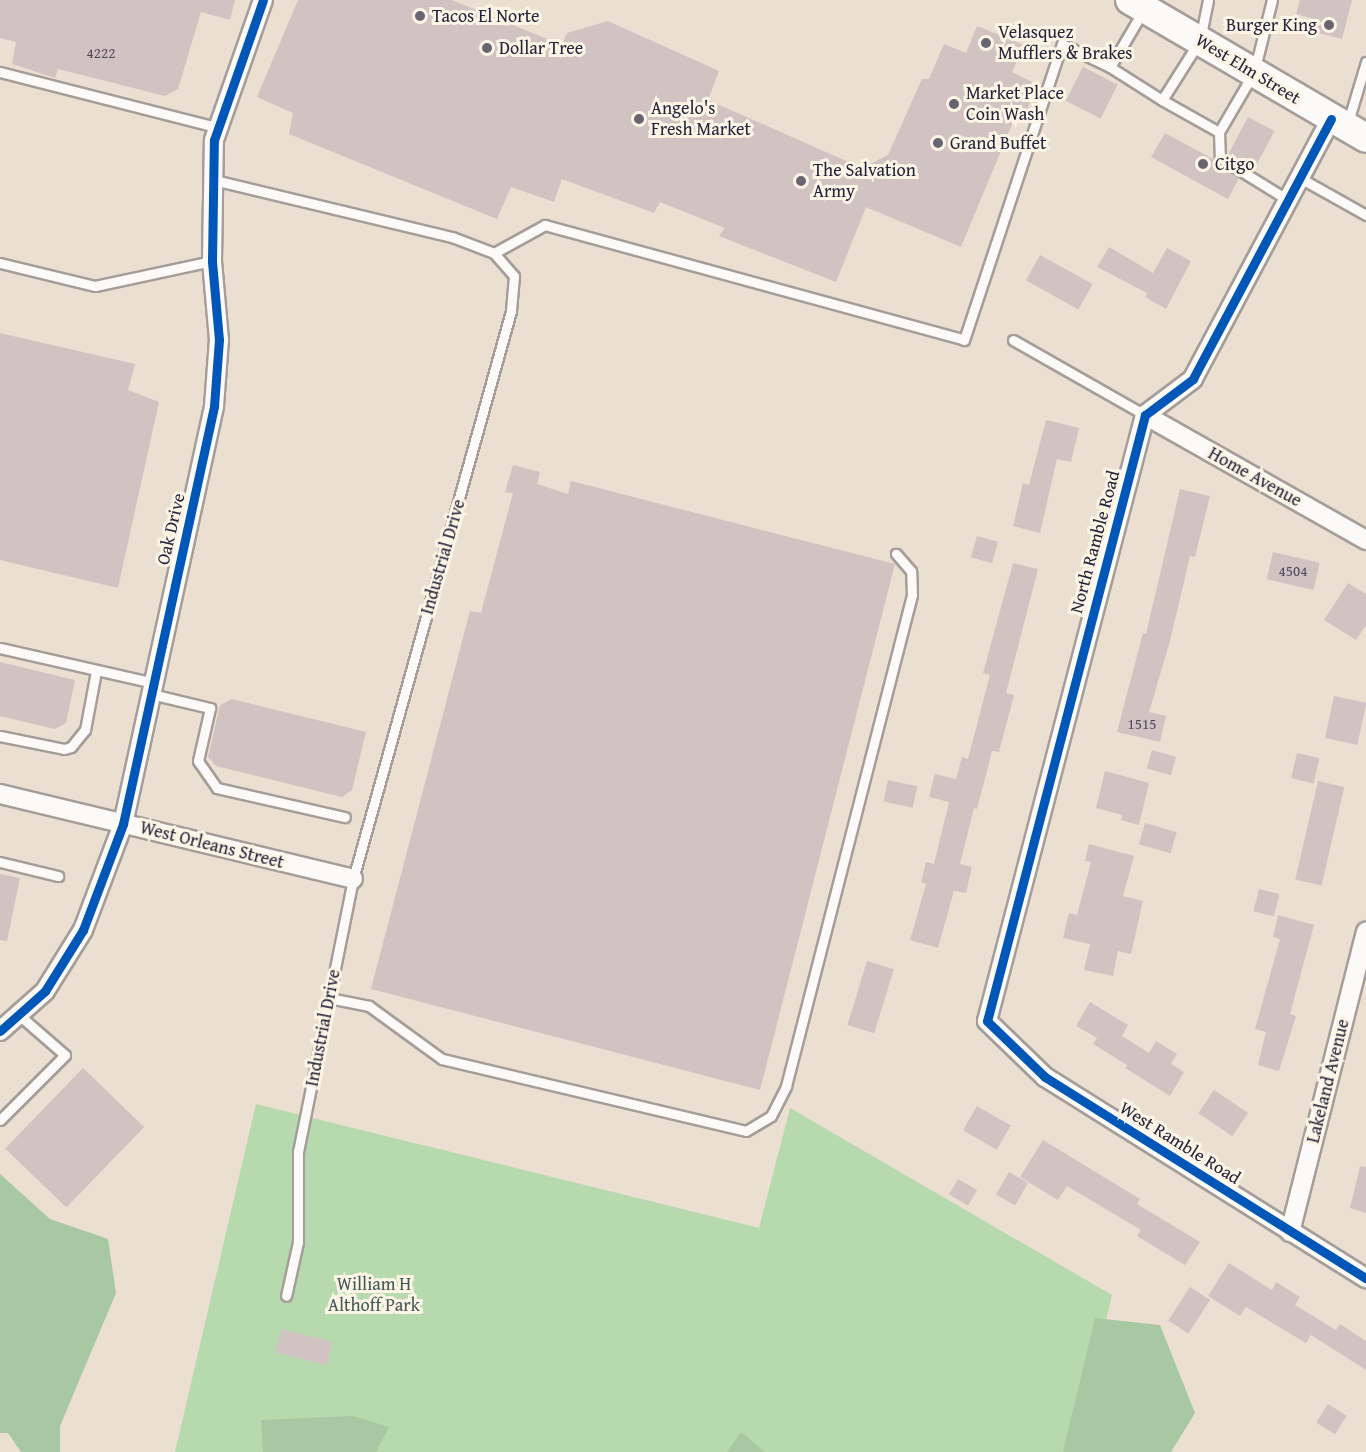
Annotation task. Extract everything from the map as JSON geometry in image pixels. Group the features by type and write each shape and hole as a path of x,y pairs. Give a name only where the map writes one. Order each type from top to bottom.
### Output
{"main road":[{"name":"West Elm Street","path":"1137,4 1348,128"}],"street":[{"name":"Oak Drive","path":"0,1031 45,991 83,930 123,824 214,406 219,340 212,261 214,141 263,0"},
{"path":"1145,415 1193,379 1300,178 1348,128"},
{"name":"Home Avenue","path":"1145,415 1366,540"},
{"name":"North Ramble Road","path":"987,1021 1145,415"},
{"name":"West Orleans Street","path":"0,794 353,879"},
{"name":"Lakeland Avenue","path":"1290,1232 1366,931"},
{"name":"West Ramble Road","path":"987,1021 1045,1077 1366,1278"}],"lane":[{"path":"1162,100 1200,40 1208,0"},
{"path":"1272,0 1254,72 1219,132 1220,158 1288,201"},
{"path":"1110,67 1137,4"},
{"path":"494,253 545,225 964,340 1062,44 1110,67 1219,132"},
{"path":"1348,128 1366,62"},
{"path":"0,72 219,128"},
{"path":"1300,178 1366,215"},
{"name":"Industrial Drive","path":"213,180 452,237 494,253 514,276 511,311 353,879 298,1151 298,1242 286,1296"},
{"path":"0,263 95,286 212,261"},
{"path":"1013,340 1145,415"},
{"path":"329,998 369,1006 442,1059 746,1131 771,1116 786,1086 912,595 911,571 896,554"},
{"path":"0,648 96,671 210,708 198,761 217,788 345,817"},
{"path":"0,736 64,749 70,747 85,730 96,671"},
{"path":"0,862 58,876"},
{"path":"0,1120 65,1054 19,1015"}],"green space":[{"name":"William H Althoff Park","path":"256,1104 759,1228 790,1108 1112,1295 1074,1452 175,1452"},
{"path":"0,1174 50,1219 108,1239 116,1293 60,1426 60,1452 21,1452 8,1433 0,1433"},
{"path":"1095,1318 1160,1325 1195,1413 1171,1452 1063,1452"},
{"path":"353,1416 389,1427 376,1452 263,1452 261,1420"},
{"path":"741,1432 765,1452 727,1452"}],"building":[{"path":"0,0 235,0 230,20 201,12 178,89 165,96 58,69 55,78 12,64 16,42 0,38"},
{"path":"298,0 452,0 562,45 567,33 608,21 719,71 708,100 862,168 888,155 922,79 929,79 944,44 966,53 977,26 1024,45 1012,72 1036,84 1024,120 1015,117 961,247 866,207 836,282 719,236 725,228 660,202 654,213 562,179 554,202 511,187 497,219 289,134 293,113 257,97"},
{"name":"Burger King","path":"1300,0 1352,0 1342,39 1311,31 1314,19 1296,14"},
{"path":"1083,67 1118,85 1100,119 1066,101"},
{"path":"1248,117 1274,131 1254,169 1228,155"},
{"path":"1165,133 1213,159 1216,164 1239,178 1228,199 1151,157"},
{"path":"1109,247 1153,273 1167,248 1191,261 1166,309 1145,297 1147,293 1097,267"},
{"path":"1040,255 1092,284 1078,309 1026,280"},
{"path":"0,333 135,364 128,390 159,402 118,588 0,560"},
{"path":"1046,420 1079,428 1071,462 1057,459 1040,533 1013,526 1023,483 1029,485"},
{"path":"513,465 540,472 537,484 568,494 571,481 895,564 760,1090 371,989 470,611 481,613 513,493 505,492"},
{"path":"1180,489 1210,496 1195,557 1190,556 1170,641 1149,712 1166,716 1160,742 1117,732 1143,633 1146,634"},
{"path":"977,536 998,542 992,563 971,557"},
{"path":"1273,552 1320,563 1313,590 1267,579"},
{"path":"1013,563 1038,569 1006,693 1014,695 999,752 992,751 960,864 972,867 966,893 954,891 938,948 910,940 926,884 921,882 926,862 934,864 949,802 929,797 935,774 956,779 962,757 968,759 990,675 983,673"},
{"path":"1348,583 1366,594 1366,625 1356,640 1324,620"},
{"path":"0,662 75,680 66,723 55,729 0,716"},
{"path":"1334,696 1366,703 1357,745 1325,738"},
{"path":"232,699 366,732 352,790 342,797 216,766 208,757 220,705"},
{"path":"1152,750 1176,757 1171,775 1147,768"},
{"path":"1297,753 1319,758 1314,784 1291,778"},
{"path":"1105,771 1149,783 1139,825 1121,820 1122,815 1096,808"},
{"path":"888,780 917,786 913,808 883,802"},
{"path":"1318,781 1344,787 1322,885 1295,879"},
{"path":"1145,823 1177,832 1171,853 1139,844"},
{"path":"1089,844 1134,856 1123,896 1143,901 1131,954 1118,951 1113,976 1084,970 1090,944 1063,938 1069,913 1077,915 1091,862 1085,861"},
{"path":"0,874 20,878 7,941 0,940"},
{"path":"1259,889 1279,894 1274,916 1253,911"},
{"path":"1278,915 1314,925 1290,1014 1296,1016 1279,1071 1258,1065 1266,1032 1255,1029 1280,939 1273,937"},
{"path":"867,961 894,969 874,1033 847,1025"},
{"path":"1090,1002 1128,1025 1122,1036 1149,1053 1156,1041 1177,1054 1171,1064 1184,1072 1170,1096 1125,1068 1127,1065 1093,1044 1097,1038 1076,1026"},
{"path":"83,1068 144,1127 66,1208 5,1149"},
{"path":"1214,1090 1248,1113 1232,1136 1198,1113"},
{"path":"977,1106 1011,1126 997,1150 963,1130"},
{"path":"1043,1140 1140,1199 1137,1204 1200,1242 1185,1265 1137,1236 1141,1230 1067,1186 1058,1200 1020,1177"},
{"path":"1360,1166 1366,1167 1366,1213 1350,1208"},
{"path":"1009,1172 1028,1183 1015,1206 996,1195"},
{"path":"958,1179 977,1190 968,1206 949,1195"},
{"path":"1229,1263 1272,1290 1276,1282 1300,1297 1295,1305 1336,1330 1340,1324 1366,1341 1366,1370 1311,1335 1306,1343 1246,1307 1240,1316 1208,1296"},
{"path":"1190,1287 1210,1300 1188,1334 1168,1321"},
{"path":"281,1329 332,1342 327,1365 275,1352"},
{"path":"1328,1404 1347,1416 1335,1434 1316,1423"}],"cycle path":[{"path":"0,1031 45,991 83,930 123,824 214,406 219,340 212,261 214,140 263,0"},
{"path":"1331,119 1193,379 1145,415 987,1021 1045,1077 1366,1278"}],"place":[{"name":"Tacos El Norte","path":"420,16"},
{"name":"Burger King","path":"1329,25"},
{"name":"Velasquez Mufflers & Brakes","path":"986,43"},
{"name":"Dollar Tree","path":"487,48"},
{"name":"Market Place Coin Wash","path":"954,104"},
{"name":"Angelo's Fresh Market","path":"639,119"},
{"name":"Grand Buffet","path":"938,143"},
{"name":"Citgo","path":"1203,164"},
{"name":"The Salvation Army","path":"801,181"}]}
